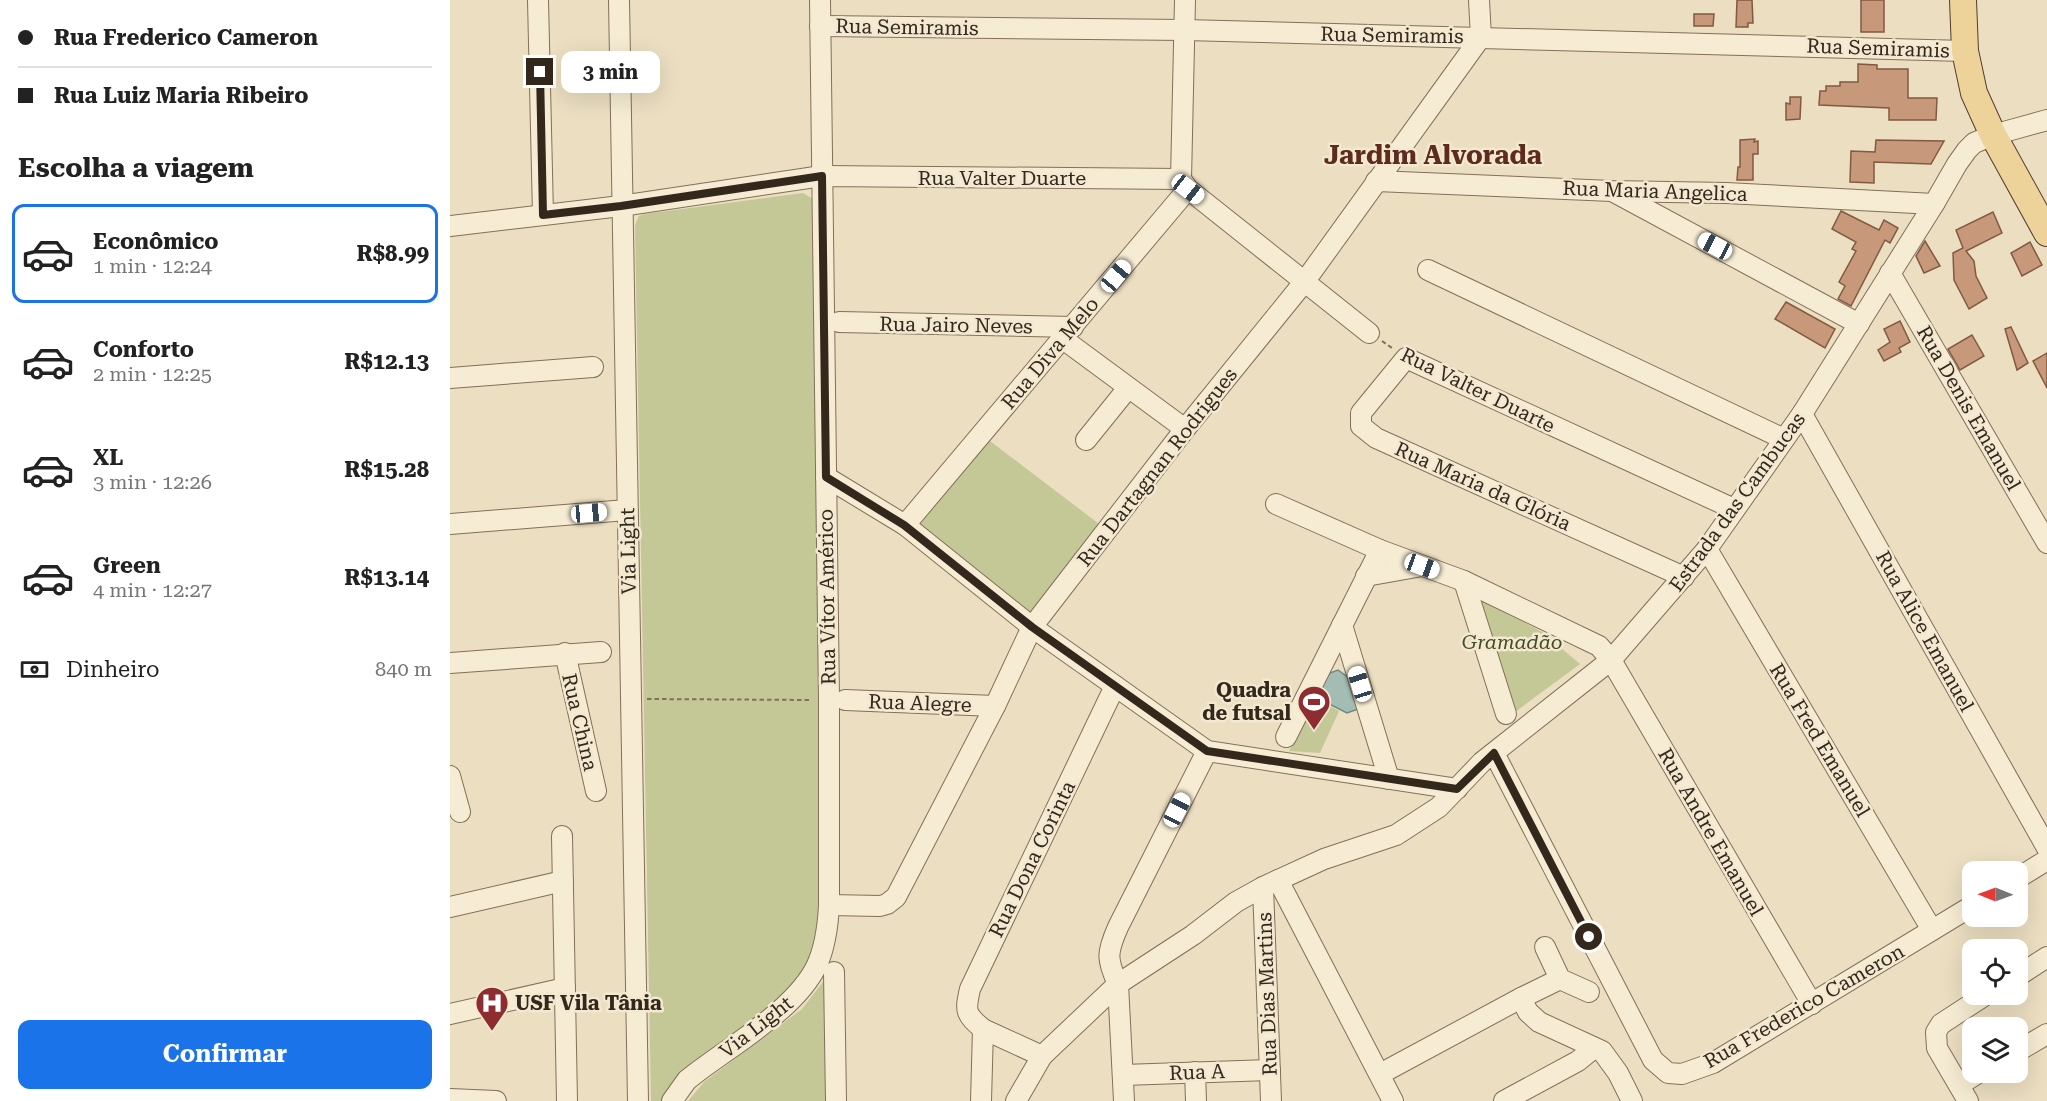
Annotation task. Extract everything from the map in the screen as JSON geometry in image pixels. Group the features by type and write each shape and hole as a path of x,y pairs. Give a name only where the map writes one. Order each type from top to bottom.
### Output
{"main road":[{"path":"1963,0 1965,51 1974,93 1993,135 2047,233"}],"street":[{"path":"538,0 543,215"},
{"name":"Via Light","path":"619,0 638,1101"},
{"name":"Rua Vítor Américo","path":"820,0 826,477 837,700 829,905"},
{"path":"1185,0 1184,184 1369,333"},
{"path":"1479,0 1481,37"},
{"name":"Rua Semiramis","path":"820,26 1185,30 1965,51"},
{"name":"Rua Dartagnan Rodrigues","path":"829,905 880,906 896,897 995,706 1032,627 1185,429 1305,281 1481,37"},
{"name":"Estrada das Cambucas","path":"1016,1101 1042,1056 1118,984 1193,935 1236,902 1270,883 1324,859 1396,835 1439,807 1494,753 1611,660 1707,549 1802,414 1967,150 1974,143 1993,135 2047,120"},
{"name":"Rua Valter Duarte","path":"450,226 621,206 822,176 1184,184"},
{"name":"Rua Maria Angelica","path":"1376,181 1612,191 1725,193 1934,204"},
{"name":"Rua Diva Melo","path":"904,525 1068,333 1184,184"},
{"path":"1612,191 1859,324"},
{"path":"1428,270 1784,439"},
{"name":"Rua Denis Emanuel","path":"1890,273 2047,543"},
{"name":"Rua Jairo Neves","path":"839,322 1068,333"},
{"path":"1068,333 1128,388 1185,429"},
{"name":"Rua Valter Duarte","path":"1406,358 1734,509"},
{"name":"Rua Maria da Glória","path":"1406,358 1361,413 1361,426 1366,432 1684,577"},
{"path":"450,378 593,367"},
{"path":"1086,440 1128,388"},
{"name":"Rua Alice Emanuel","path":"1802,414 2047,848"},
{"path":"826,477 904,525 1032,627 1207,751 1457,789"},
{"name":"Rua Andre Emanuel","path":"1276,504 1380,550 1464,581 1599,646 1611,660 1812,1004"},
{"path":"450,524 627,510"},
{"name":"Rua Fred Emanuel","path":"1707,549 1932,930"},
{"path":"1286,737 1380,550"},
{"path":"1366,576 1422,566"},
{"path":"1464,581 1506,714"},
{"path":"1342,625 1389,779"},
{"path":"450,663 601,652"},
{"name":"Rua China","path":"565,653 596,791"},
{"name":"Rua Dona Corinta","path":"983,1029 969,1017 967,1011 970,989 1115,686"},
{"name":"Rua Alegre","path":"837,700 995,706"},
{"path":"1124,1101 1118,984 1110,967 1109,947 1207,751"},
{"name":"Rua Frederico Cameron","path":"1494,753 1653,1060 1668,1073 1682,1074 1713,1063 1962,912"},
{"path":"450,776 460,812"},
{"path":"562,836 567,1101"},
{"path":"2028,872 2047,860"},
{"path":"450,907 562,880"},
{"path":"1270,883 1380,1074 1393,1101"},
{"name":"Rua Dias Martins","path":"1270,883 1271,1101"},
{"name":"Via Light","path":"672,1101 687,1080 696,1072 783,1008 798,994 817,964 825,936 829,905"},
{"path":"1545,947 1560,979 1589,992"},
{"path":"2028,969 2047,957"},
{"path":"834,972 836,1101"},
{"path":"1380,1074 1560,979"},
{"path":"450,1014 565,988"},
{"path":"1521,998 1528,1012 1539,1022 1602,1051 1632,1101"},
{"path":"1963,1093 1935,1041 1936,1032 1941,1024 1971,1005"},
{"path":"981,1101 983,1029 1042,1056"},
{"path":"2028,1045 2047,1034"},
{"path":"1504,1101 1578,1061 1593,1048"},
{"name":"Rua A","path":"1123,1075 1270,1070"},
{"path":"1196,1072 1196,1101"},
{"path":"450,1098 496,1101"}],"path":[{"name":"Rua Valter Duarte","path":"1369,333 1406,358"},
{"path":"631,699 837,700"}],"green space":[{"path":"803,193 818,202 824,936 810,975 668,1101 651,1101 635,225 639,216 644,214"},
{"path":"982,435 1107,530 1032,627 905,525"},
{"name":"Gramadão","path":"1474,594 1542,632 1580,664 1515,712"},
{"name":"Quadra de futsal","path":"1316,699 1339,711 1320,753 1289,751"},
{"path":"826,978 829,1101 688,1101 704,1082 802,1009"}],"water":[{"path":"1338,670 1349,678 1361,708 1347,713 1317,698 1327,674"}],"building":[{"path":"1737,0 1752,0 1753,23 1748,23 1748,27 1736,27"},
{"path":"1861,0 1884,0 1884,32 1861,32"},
{"path":"1694,14 1714,14 1713,26 1694,26"},
{"path":"1858,64 1877,65 1877,69 1908,69 1908,98 1937,98 1936,120 1889,120 1889,108 1819,105 1820,91 1826,91 1826,86 1840,86 1840,82 1858,82"},
{"path":"1790,97 1801,97 1800,119 1786,120 1786,103 1790,104"},
{"path":"1755,139 1754,142 1758,141 1758,154 1753,154 1753,180 1737,180 1738,167 1740,167 1740,140"},
{"path":"1876,140 1944,141 1931,164 1874,162 1874,183 1850,182 1851,151 1875,152"},
{"path":"1841,211 1879,230 1884,220 1898,228 1890,243 1885,240 1851,306 1838,299 1845,286 1839,282 1856,251 1852,249 1856,242 1832,229"},
{"path":"1993,212 2002,233 1966,251 1974,261 1976,276 1987,298 1969,309 1954,280 1953,253 1963,248 1956,230"},
{"path":"1925,241 1940,266 1924,273 1916,256"},
{"path":"2030,242 2042,265 2022,276 2011,253"},
{"path":"1786,302 1835,329 1825,348 1775,319"},
{"path":"1900,321 1910,342 1899,348 1901,352 1884,361 1878,350 1890,342 1884,329"},
{"path":"2011,327 2028,363 2017,370 2005,329"},
{"path":"1972,335 1984,356 1960,370 1948,349"},
{"path":"2047,353 2047,388 2033,361"}],"place":[{"name":"Quadra de futsal","path":"1314,731"},
{"name":"USF Vila Tânia","path":"492,1032"}],"district":[{"name":"Jardim Alvorada","path":"1433,155"}],"route":[{"path":"540,72 543,215 621,206 822,176 826,477 904,525 1032,627 1207,751 1457,789 1482,762 1494,753 1589,937"}]}
